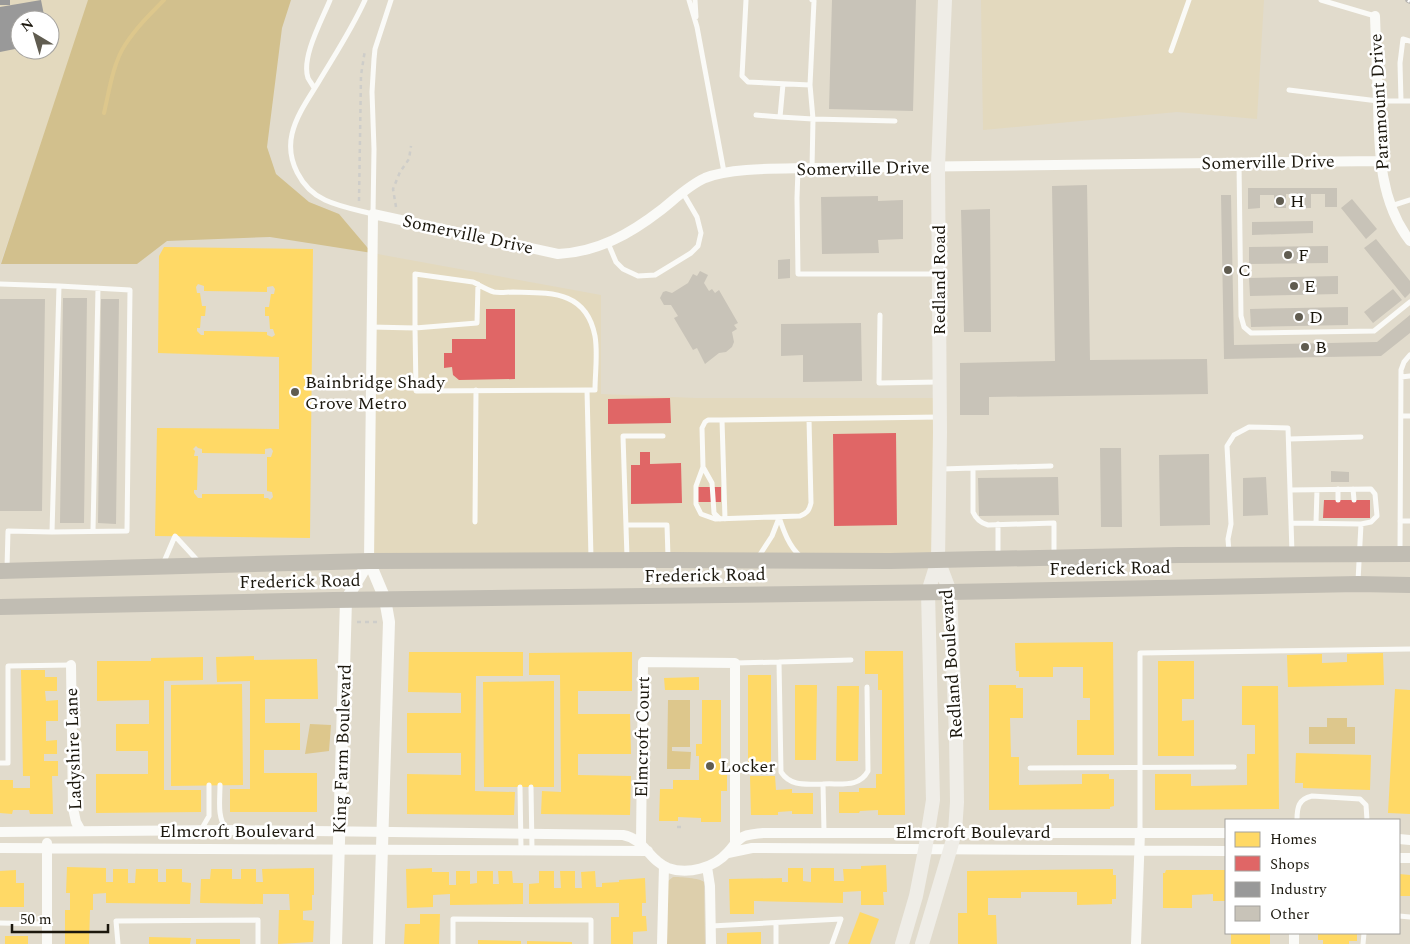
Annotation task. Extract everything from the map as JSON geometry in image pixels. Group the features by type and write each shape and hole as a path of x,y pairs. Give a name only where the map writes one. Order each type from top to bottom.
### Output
{"main road":[{"name":"Redland Road","path":"938,560 940,417 938,166 945,0"},
{"name":"Frederick Road","path":"3,571 369,561 938,560 1405,554"},
{"name":"Redland Boulevard","path":"902,944 916,896 926,850 933,800 928,592 938,560"},
{"name":"Redland Boulevard","path":"922,944 955,832 957,802 950,592 938,560"},
{"name":"Frederick Road","path":"0,607 385,599 950,592 1358,584 1410,585"}],"street":[{"name":"Paramount Drive","path":"1375,16 1380,161 1391,206 1408,236"},
{"name":"Somerville Drive","path":"373,214 558,254 576,253 608,243 627,234 703,179 724,172 812,168 1380,161"},
{"path":"373,214 369,561 385,599 389,622 379,944"},
{"name":"King Farm Boulevard","path":"336,944 346,600 369,561"},
{"name":"Elmcroft Court","path":"644,847 643,662 735,663"},
{"path":"735,663 735,843"},
{"name":"Ladyshire Lane","path":"71,665 73,808 76,822 81,831"},
{"name":"Elmcroft Boulevard","path":"0,832 226,830 623,835 633,836 655,860 664,866 688,870 707,867 728,853 742,837 763,832 1225,833"},
{"path":"47,832 47,944"},
{"path":"1136,944 1140,832"},
{"name":"Elmcroft Boulevard","path":"0,848 532,850 644,847"},
{"name":"Elmcroft Boulevard","path":"728,853 752,848 1225,851"},
{"path":"662,944 664,866"},
{"path":"707,867 710,886 711,944"}],"lane":[{"path":"314,88 308,79 309,53 330,0"},
{"path":"364,0 354,22 303,109 292,134 292,156 295,170 312,191 325,200 373,214 374,149 372,92 374,59 375,49 391,0"},
{"path":"689,0 697,27 724,172"},
{"path":"695,0 697,27"},
{"path":"746,0 742,76 748,82 810,85"},
{"path":"812,0 814,1 810,85 813,119 812,168"},
{"path":"1171,51 1189,0"},
{"path":"1321,0 1375,16"},
{"path":"1401,101 1400,63 1403,39 1410,41"},
{"path":"780,117 783,84"},
{"path":"1289,90 1378,101 1410,101"},
{"path":"756,115 813,119 895,121"},
{"path":"1239,163 1241,316 1244,327 1251,333 1374,331 1410,302"},
{"path":"798,169 796,198 798,274 939,274"},
{"path":"608,243 616,262 623,269 638,276 655,275 691,253 698,246 701,233 697,217 683,193"},
{"path":"1391,206 1410,200"},
{"path":"415,274 478,284 494,292 556,294 576,302 592,325 595,338 595,390 416,391 415,274"},
{"path":"0,284 130,290 127,531 52,532 0,530"},
{"path":"371,327 415,328 477,323 478,284"},
{"path":"52,532 59,286"},
{"path":"93,531 98,288"},
{"path":"880,315 879,383 939,382"},
{"path":"1405,554 1400,521 1401,377 1404,362 1410,355"},
{"path":"1401,377 1410,376"},
{"path":"475,522 476,390"},
{"path":"587,390 591,561"},
{"path":"1401,416 1410,416"},
{"path":"809,419 811,503 806,514 800,516 722,519 706,517 701,514 697,508 697,482 703,467 703,424 708,420 940,417"},
{"path":"722,420 722,519"},
{"path":"1229,555 1228,539 1231,524 1227,446 1234,435 1249,427 1288,428 1292,555"},
{"path":"627,560 623,436 663,436"},
{"path":"1289,439 1361,436"},
{"path":"940,469 1051,466"},
{"path":"703,467 712,483 714,513 722,519"},
{"path":"973,468 973,512 975,517 981,523 1054,523 1054,558"},
{"path":"1338,489 1338,500"},
{"path":"1353,489 1354,500"},
{"path":"1290,490 1371,489 1375,494 1376,516 1371,522 1361,524 1353,521 1291,523"},
{"path":"1316,523 1317,490"},
{"path":"756,560 772,536 780,517"},
{"path":"780,517 786,536 795,551 804,560"},
{"path":"1400,521 1410,521"},
{"path":"626,525 667,524 668,560"},
{"path":"998,524 998,559"},
{"path":"1358,584 1361,524"},
{"path":"3,571 8,531"},
{"path":"162,566 175,536 202,565"},
{"path":"1140,832 1140,653 1410,649"},
{"path":"735,663 851,660"},
{"path":"779,662 780,772 786,780 793,783 823,784 857,782 864,779 868,771 867,688"},
{"path":"0,763 8,763 8,666 71,665"},
{"path":"1030,768 1234,767"},
{"path":"823,784 824,832"},
{"path":"220,785 220,815 226,830"},
{"path":"201,830 209,816 210,786"},
{"path":"520,787 521,850"},
{"path":"531,787 532,850"},
{"path":"1297,819 1299,802 1304,798 1312,796 1360,799 1366,805 1367,819"},
{"path":"453,944 453,919 591,920 591,944"},
{"path":"711,926 841,919 832,944"},
{"path":"118,944 116,921 258,920 258,944"},
{"path":"0,923 47,924"},
{"path":"776,923 776,944"}],"path":[{"path":"396,209 393,189 400,172 409,159 411,146"},
{"path":"352,623 381,622"},
{"path":"677,827 682,827"}],"shaded area":[{"path":"0,0 88,0 82,30 0,264"},
{"path":"88,0 291,0 282,28 267,147 276,174 309,202 339,214 372,253 270,237 167,241 137,264 1,264"},
{"path":"981,0 1264,0 1257,119 1177,112 983,130"},
{"path":"372,253 601,295 601,394 695,398 939,398 944,560 369,561"},
{"path":"668,700 690,700 690,747 672,747 672,751 691,752 690,769 667,769"},
{"path":"1327,718 1347,718 1347,727 1355,727 1355,744 1309,744 1309,727 1327,727"},
{"path":"310,724 331,725 329,751 305,754"},
{"path":"673,877 704,882 705,944 667,944 668,881"}],"building: Homes":[{"name":"Bainbridge Shady Grove Metro","path":"164,247 313,249 310,538 155,536 157,428 279,429 279,357 158,353 159,256","holes":["198,284 204,286 204,291 267,292 267,287 273,286 275,289 274,294 271,294 269,307 265,307 265,316 269,316 270,329 273,329 275,335 272,337 267,335 267,332 204,331 204,335 201,335 197,328 200,328 201,316 205,316 206,306 202,306 200,293 197,293 196,287","196,446 202,449 202,453 265,454 265,449 271,448 273,451 271,457 267,457 267,491 272,492 273,497 270,500 264,498 264,494 202,494 202,498 198,498 194,493 194,490 197,490 198,456 194,456 195,451 193,449"]},
{"path":"1113,642 1114,755 1077,755 1077,720 1090,720 1090,698 1083,698 1083,667 1053,667 1053,677 1019,677 1019,671 1016,671 1015,643"},
{"path":"865,651 903,651 905,815 878,815 878,810 860,811 859,813 839,813 839,792 859,792 859,788 876,788 876,774 882,774 882,690 878,690 878,674 865,674"},
{"path":"409,652 523,652 523,676 476,676 475,791 515,792 514,815 407,814 407,774 461,775 461,753 407,753 407,713 461,713 461,693 408,692"},
{"path":"632,652 632,691 578,691 578,714 630,714 631,754 578,754 578,775 631,776 630,815 541,814 542,791 561,792 560,675 529,675 529,653"},
{"path":"1383,653 1384,685 1288,687 1287,655 1322,654 1322,663 1347,662 1347,654"},
{"path":"254,656 254,660 317,659 318,699 265,699 265,723 300,723 300,750 264,750 264,773 317,773 317,812 230,812 230,789 250,789 250,681 217,682 216,657"},
{"path":"203,657 203,680 164,681 164,790 201,790 201,812 96,813 96,774 148,774 148,751 116,751 116,724 149,724 149,700 97,701 97,661 151,661 151,658"},
{"path":"1158,661 1194,661 1194,699 1182,699 1182,721 1194,720 1194,756 1158,756"},
{"path":"21,670 45,670 45,677 57,677 57,691 45,691 46,701 58,700 58,721 46,721 46,741 57,740 57,754 44,754 44,761 58,761 58,776 52,776 53,814 30,814 29,810 13,810 12,814 0,813 0,780 13,780 13,788 30,788 30,776 23,776"},
{"path":"748,675 771,675 771,771 748,771"},
{"path":"699,677 699,690 665,690 664,678"},
{"path":"554,681 554,787 484,787 483,682"},
{"path":"242,684 243,785 171,786 171,685"},
{"path":"795,685 817,685 816,760 795,760"},
{"path":"989,685 1016,685 1016,688 1023,688 1023,718 1010,718 1011,757 1019,757 1019,785 1082,784 1082,774 1109,774 1109,779 1114,779 1114,806 1110,807 1110,809 989,810"},
{"path":"837,686 859,686 858,761 836,761"},
{"path":"1242,686 1278,686 1279,809 1155,810 1155,774 1191,774 1191,786 1247,785 1247,754 1255,754 1255,725 1242,725"},
{"path":"1395,689 1410,690 1410,814 1388,813"},
{"name":"Locker","path":"702,700 721,700 721,775 727,775 727,791 721,791 721,822 701,822 701,818 678,817 678,821 659,821 660,789 673,789 673,780 699,780 699,756 696,756 696,744 702,744"},
{"path":"1296,753 1371,755 1370,790 1303,788 1303,783 1295,783"},
{"path":"750,776 775,776 776,790 792,789 792,793 813,793 813,814 792,814 792,811 778,812 778,815 751,815"},
{"path":"886,865 887,892 883,892 884,905 861,905 861,891 843,892 843,903 754,901 754,914 730,914 729,879 782,878 782,882 788,882 788,868 803,868 803,881 811,882 811,868 834,868 834,881 844,881 843,869 861,869 861,866"},
{"path":"67,867 106,868 106,882 113,882 113,869 128,869 128,883 135,883 136,869 158,869 158,882 166,882 166,869 182,869 182,882 191,883 190,904 106,903 106,893 93,894 93,910 90,910 89,944 65,944 65,910 70,910 70,893 66,893"},
{"path":"314,868 312,910 303,911 303,920 314,921 313,942 278,944 279,910 290,910 289,894 263,894 263,904 200,903 201,879 210,879 211,869 232,869 232,879 241,879 241,869 256,869 256,882 263,882 262,869"},
{"path":"432,868 432,872 449,872 449,885 456,885 456,871 470,871 470,884 477,883 477,871 493,871 493,884 499,884 498,871 512,871 513,883 523,883 523,904 450,905 450,894 433,895 433,907 407,908 406,869"},
{"path":"1113,869 1113,875 1116,875 1116,899 1112,899 1112,904 1077,905 1077,892 1021,892 1021,898 988,898 988,915 996,915 997,944 958,944 958,913 967,913 967,871"},
{"path":"16,870 16,883 24,883 24,907 0,907 0,871"},
{"path":"1166,870 1225,870 1225,901 1213,901 1213,894 1192,895 1192,908 1163,908 1163,873"},
{"path":"539,871 554,871 554,888 561,888 560,871 575,871 575,888 582,888 581,872 595,871 596,887 602,887 602,883 645,878 646,903 642,903 642,916 646,916 647,931 633,932 633,944 611,944 611,917 619,917 619,903 529,904 529,884 539,883"},
{"path":"1400,874 1410,875 1410,896 1400,896"},
{"path":"860,912 879,919 870,944 848,944"},
{"path":"420,914 440,914 439,944 404,944 405,924 420,924"},
{"path":"761,932 761,944 727,944 727,933"},
{"path":"1231,934 1270,934 1270,944 1231,944"},
{"path":"1318,934 1357,934 1357,941 1349,941 1349,944 1323,944 1323,940 1318,940"},
{"path":"5,936 28,936 28,944 5,944"},
{"path":"149,937 191,938 190,944 149,944"},
{"path":"196,939 240,939 240,944 196,944"},
{"path":"478,940 521,941 521,944 478,944"},
{"path":"527,941 572,942 572,944 527,944"}],"building: Shops":[{"path":"486,309 515,309 515,379 459,380 453,375 452,367 444,368 444,353 452,353 452,339 486,339"},
{"path":"670,398 671,423 608,424 608,399"},
{"path":"896,433 897,525 834,526 833,434"},
{"path":"640,452 650,452 650,464 681,463 682,503 631,504 631,465 640,465"},
{"path":"697,487 721,487 721,502 697,502"},
{"path":"1324,500 1370,500 1370,518 1323,518"}],"building: Industry":[{"path":"0,0 10,0 10,5 0,5"},
{"path":"41,0 43,10 10,10 10,50 0,52 0,7"}],"building: Other":[{"path":"832,0 916,0 913,111 829,109"},
{"path":"1087,185 1090,360 1207,359 1208,394 989,397 989,415 960,415 960,363 1055,361 1052,186"},
{"name":"H","path":"1248,188 1337,188 1337,207 1325,207 1325,194 1311,194 1311,208 1300,208 1300,194 1286,194 1286,208 1274,208 1274,195 1260,195 1260,208 1248,209"},
{"path":"1221,195 1231,195 1234,345 1377,342 1410,315 1410,333 1381,356 1224,359"},
{"path":"878,196 878,201 903,200 903,239 878,240 879,253 822,254 821,197"},
{"path":"1352,199 1377,229 1366,239 1341,208"},
{"path":"990,209 991,332 964,332 961,210"},
{"path":"1313,221 1313,233 1252,235 1252,222"},
{"path":"1376,239 1410,281 1410,293 1405,298 1364,248"},
{"name":"F","path":"1328,246 1328,263 1249,264 1249,247"},
{"path":"790,259 790,278 778,279 778,260"},
{"path":"700,271 708,275 704,283 709,291 712,289 715,293 719,290 738,323 734,325 737,329 732,332 734,342 732,347 726,352 719,353 705,364 697,348 693,350 674,318 678,316 671,305 664,305 660,298 663,292 672,293 688,283 693,274 697,276"},
{"name":"E","path":"1338,276 1338,294 1250,296 1249,278"},
{"path":"1393,289 1402,300 1373,323 1364,312"},
{"path":"63,298 87,298 84,523 60,523"},
{"path":"0,299 45,299 42,511 0,511"},
{"path":"101,299 119,299 116,524 98,523"},
{"name":"D","path":"1348,307 1348,325 1251,327 1250,309"},
{"path":"861,323 862,381 803,382 803,355 781,356 781,324"},
{"path":"1100,448 1121,448 1122,527 1101,527"},
{"path":"1209,454 1210,525 1160,526 1159,455"},
{"path":"1331,471 1349,472 1349,482 1331,482"},
{"path":"1058,477 1059,515 979,516 978,478"},
{"path":"1266,477 1268,515 1243,516 1243,478"}],"waterway":[{"path":"104,113 117,60 121,52 138,27 164,0"}],"place":[{"name":"H","path":"1280,201"},
{"name":"F","path":"1288,255"},
{"name":"C","path":"1228,270"},
{"name":"E","path":"1294,286"},
{"name":"D","path":"1299,317"},
{"name":"B","path":"1305,347"},
{"name":"Bainbridge Shady Grove Metro","path":"295,392"},
{"name":"Locker","path":"710,766"}]}
